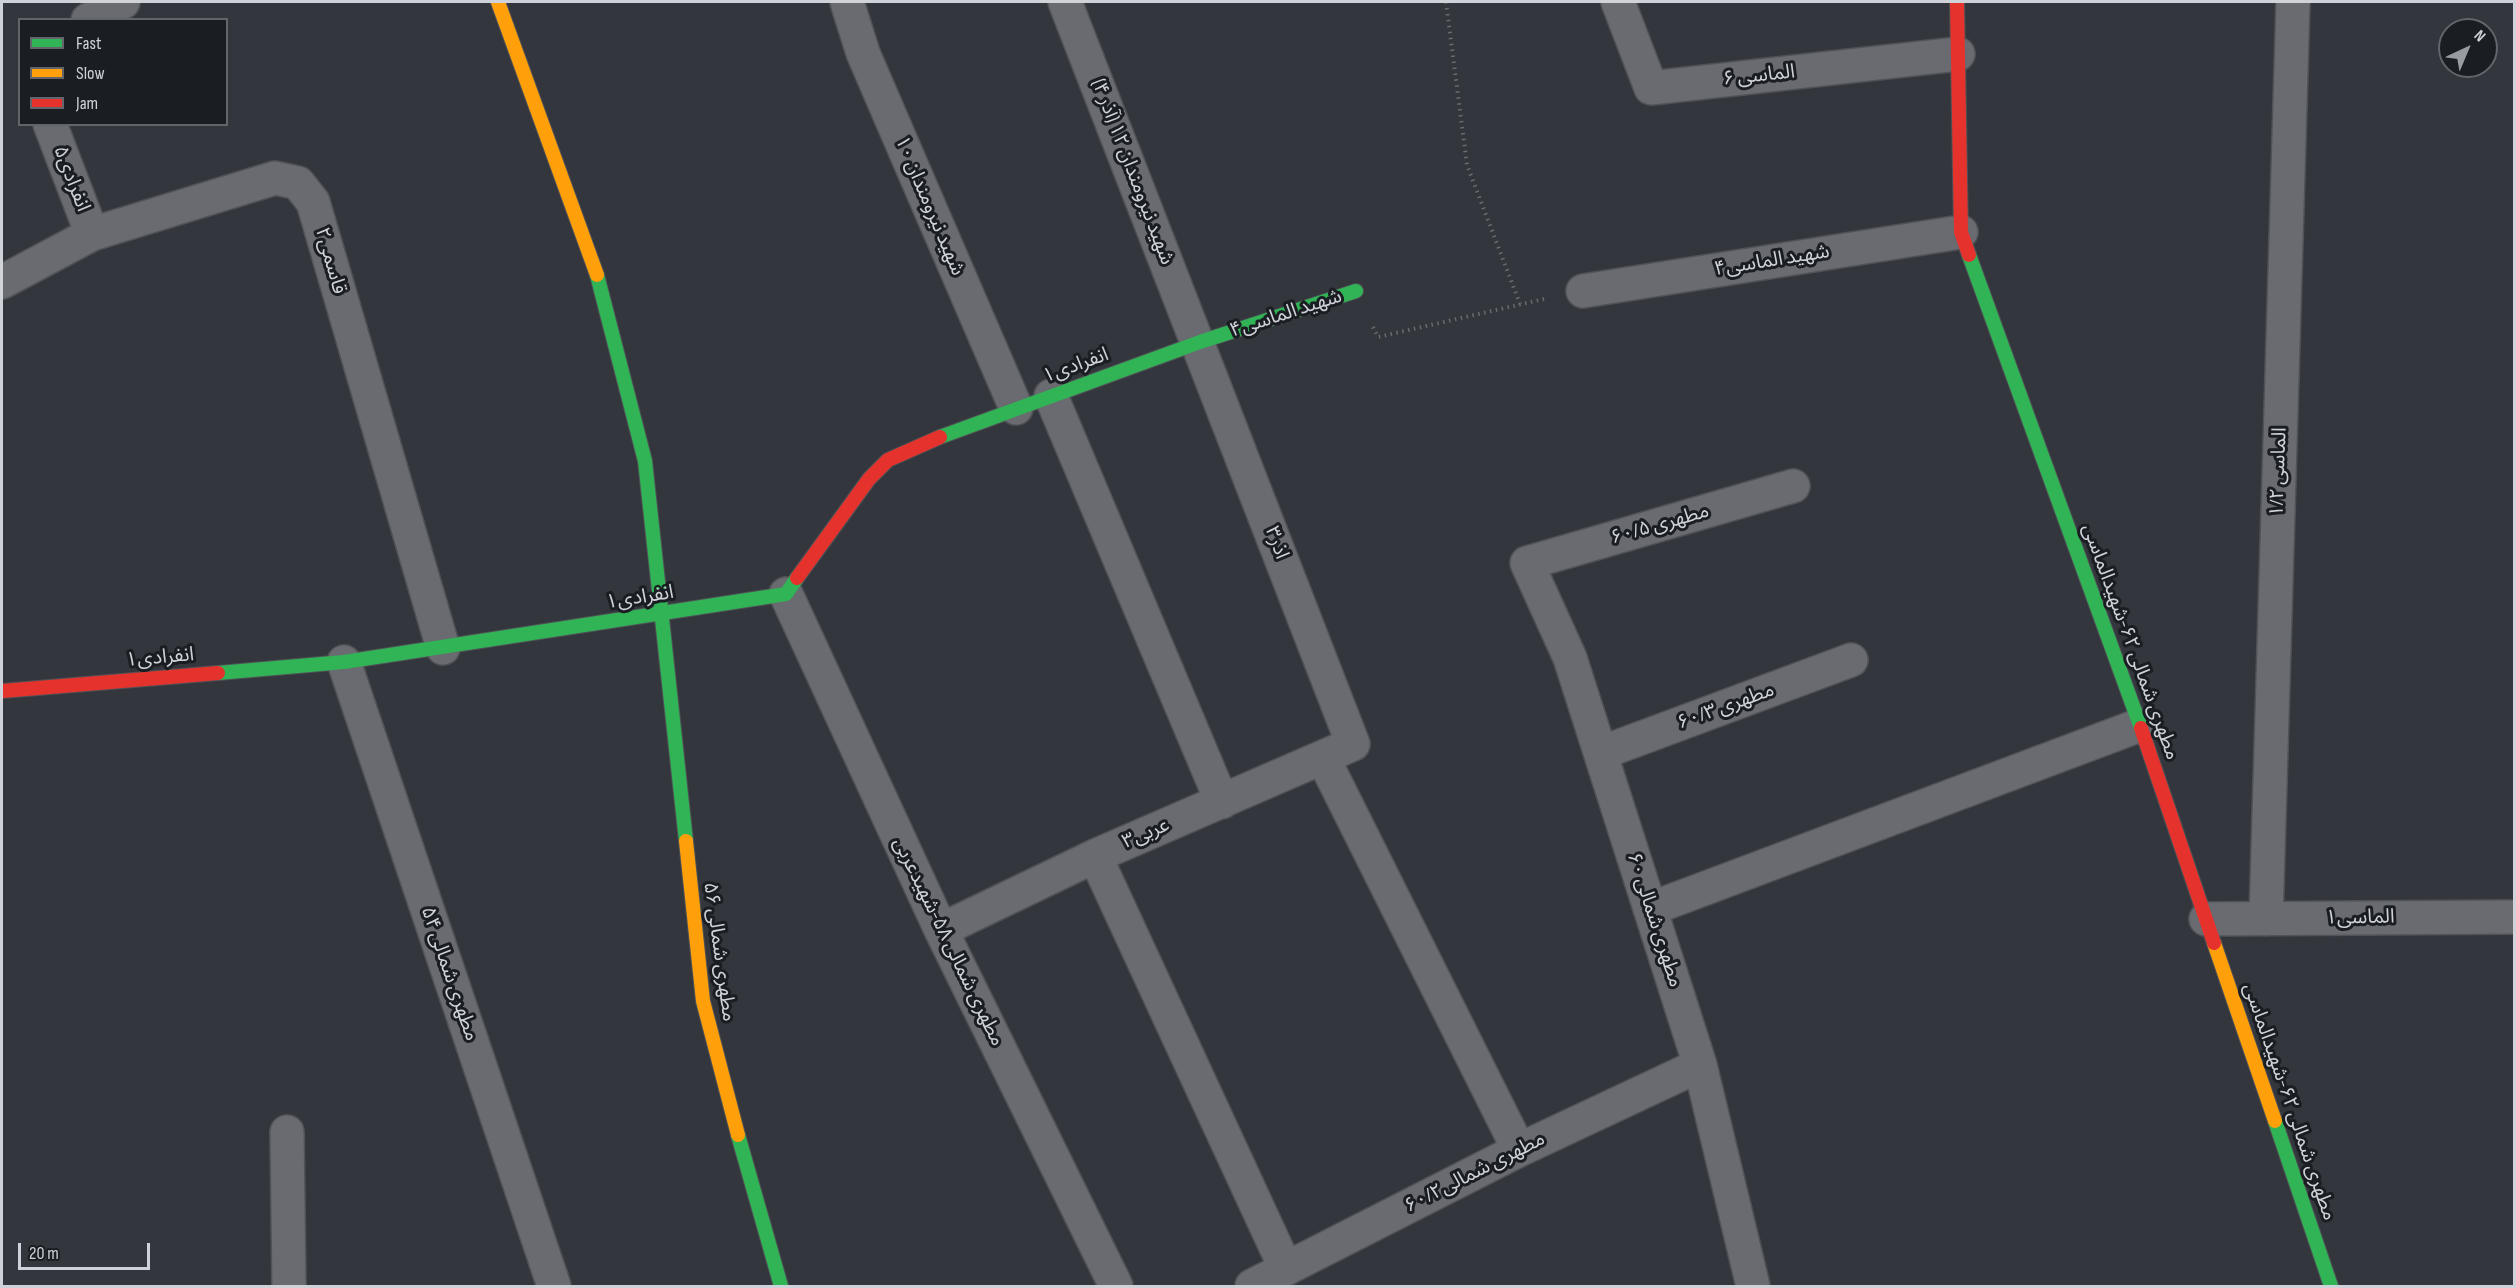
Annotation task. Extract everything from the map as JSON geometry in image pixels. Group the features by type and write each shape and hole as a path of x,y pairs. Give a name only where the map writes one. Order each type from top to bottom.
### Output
{"street":[{"path":"92,18 123,2"},
{"name":"مطهری شمالی ۵۶","path":"498,2 591,254 645,461 702,1001 781,1287"},
{"name":"شهید نیرومندان ۱۰","path":"847,2 863,53 1016,408"},
{"name":"شهید نیرومندان ۱۲ (آذر ۴)","path":"1065,2 1200,342"},
{"name":"الماسی ۶","path":"1618,2 1651,87 1958,54"},
{"name":"مطهری شمالی ۶۲-شهیدالماسی","path":"1957,2 1961,232 2140,725 2331,1287"},
{"name":"الماسی ۱/۲","path":"2266,919 2292,13"},
{"name":"انفرادی۵","path":"51,126 92,234"},
{"name":"قاسمی۲","path":"2,282 92,234 275,178 298,183 313,202 443,648"},
{"name":"شهید الماسی۴","path":"1583,291 1961,232"},
{"name":"شهید الماسی۴","path":"1200,342 1356,291"},
{"name":"انفرادی۱","path":"2,691 344,662 786,594 869,479 888,460 908,449 1016,408 1200,342"},
{"name":"اذر۳","path":"1200,342 1353,744"},
{"path":"1051,396 1221,802"},
{"name":"مطهری ۶۰/۵","path":"1527,563 1793,486"},
{"name":"مطهری شمالی ۶۰","path":"1527,563 1570,658 1700,1065 1753,1287"},
{"name":"مطهری شمالی ۵۸-شهیدعربی","path":"786,594 941,930 1116,1287"},
{"name":"مطهری ۶۰/۳","path":"1601,753 1851,660"},
{"name":"مطهری شمالی ۵۴","path":"344,662 554,1287"},
{"path":"1650,909 2140,725"},
{"name":"عربی۳","path":"941,930 1095,856 1353,744"},
{"path":"1323,758 1519,1150"},
{"path":"1095,856 1286,1269"},
{"name":"الماسی۱","path":"2206,919 2514,917"},
{"name":"مطهری شمالی۶۰/۲","path":"1252,1287 1519,1150 1700,1065"},
{"path":"287,1132 289,1287"}],"path":[{"name":"شهید الماسی۴","path":"1356,291 1378,337 1520,304 1467,165 1446,2"}],"traffic: fast":[{"path":"1969,255 2141,728"},
{"path":"597,275 645,461 686,841"},
{"path":"940,437 1200,342 1356,291"},
{"path":"218,673 344,662 786,594 797,578"},
{"path":"2275,1121 2331,1286"},
{"path":"738,1135 781,1286"}],"traffic: slow":[{"path":"498,2 597,275"},
{"path":"686,841 703,1001 738,1135"},
{"path":"2214,943 2275,1121"}],"traffic: jam":[{"path":"1957,2 1961,232 1969,255"},
{"path":"797,578 869,479 888,460 940,437"},
{"path":"2,691 218,673"},
{"path":"2141,728 2214,943"}]}
